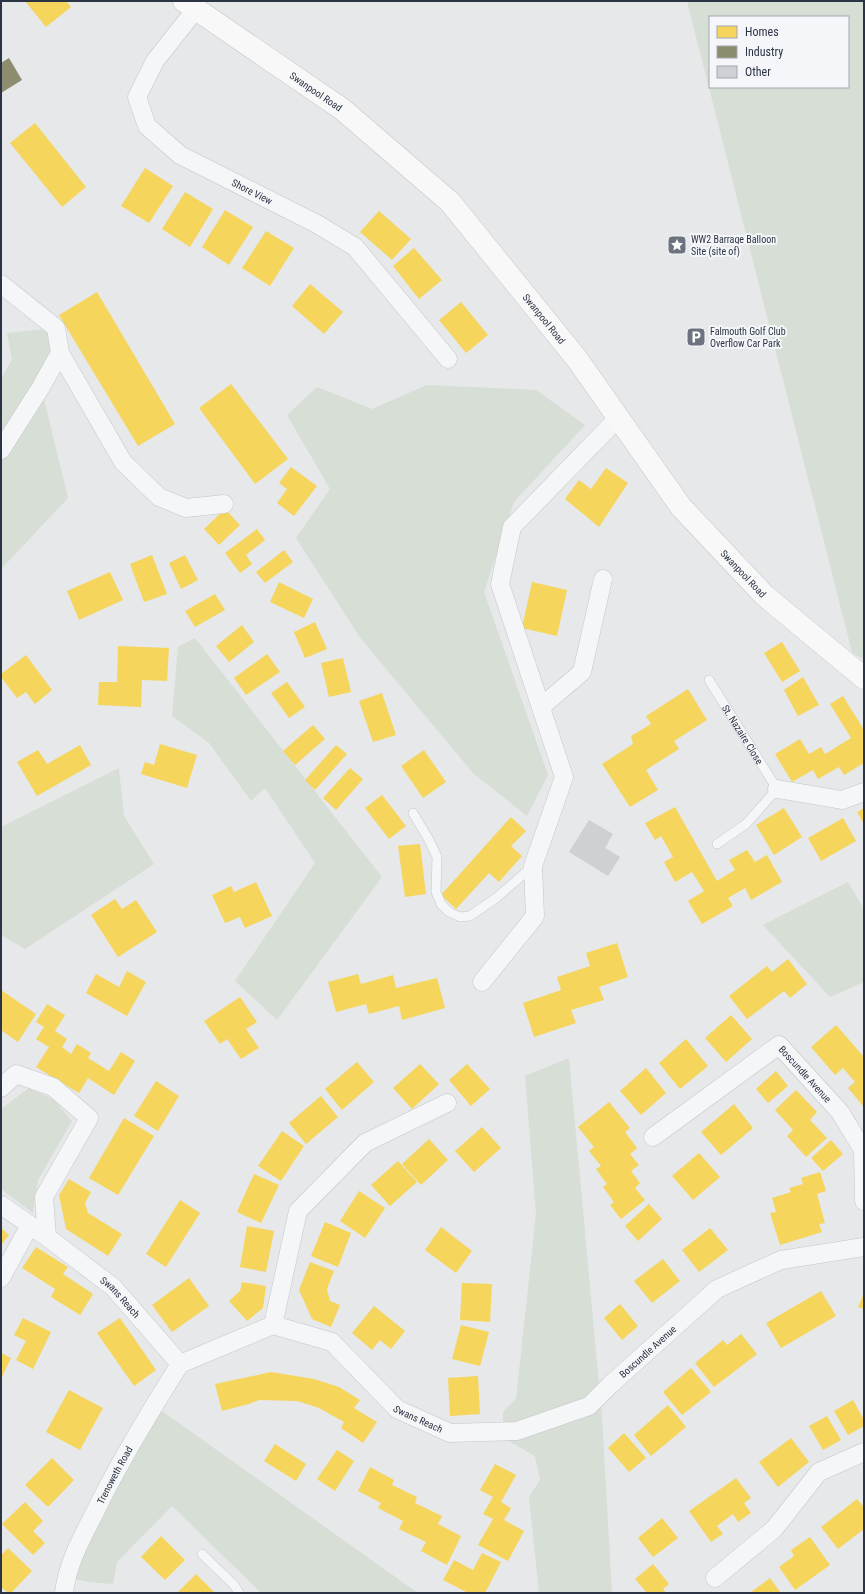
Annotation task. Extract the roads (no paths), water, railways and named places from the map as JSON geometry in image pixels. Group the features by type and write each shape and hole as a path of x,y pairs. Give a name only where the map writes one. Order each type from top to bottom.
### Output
{"street":[{"name":"Shore View","path":"190,5 156,60 137,97 147,126 180,155 317,224 355,247 448,359"},
{"name":"Swanpool Road","path":"190,5 342,108 450,202 577,359 681,507 764,594 864,678"},
{"path":"1,284 56,328 60,353 123,462 159,497 186,508 224,504"},
{"path":"1,450 41,387 60,353"},
{"path":"482,982 535,916 533,866 564,777 500,584 512,526 618,418"},
{"path":"541,707 582,672 603,580"},
{"path":"777,790 842,800 864,792"},
{"name":"Boscundle Avenue","path":"653,1137 779,1045 840,1112 863,1150 864,1201"},
{"path":"1,1088 16,1074 53,1087 89,1118 44,1197 47,1237"},
{"path":"180,1364 273,1325 298,1211 365,1143 447,1103"},
{"name":"Swans Reach","path":"1,1205 47,1237 113,1287 180,1364"},
{"path":"1,1278 30,1225"},
{"name":"Boscundle Avenue","path":"589,1406 610,1385 717,1289 781,1260 864,1247"},
{"name":"Swans Reach","path":"273,1325 332,1342 397,1409 450,1433 517,1431 589,1406"},
{"name":"Trenoweth Road","path":"64,1593 65,1579 76,1549 117,1467 180,1364"},
{"path":"715,1578 774,1528 818,1472 864,1452"}],"lane":[{"name":"St. Nazaire Close","path":"709,680 777,790"},
{"path":"717,844 746,824 777,790"},
{"path":"413,813 437,857 436,892 441,904 449,912 460,917 470,916 496,898 533,866"},
{"path":"202,1554 234,1585 239,1593"}],"place":[{"name":"WW2 Barrage Balloon Site (site of)","path":"677,245"},
{"name":"Falmouth Golf Club Overflow Car Park","path":"696,337"}]}
